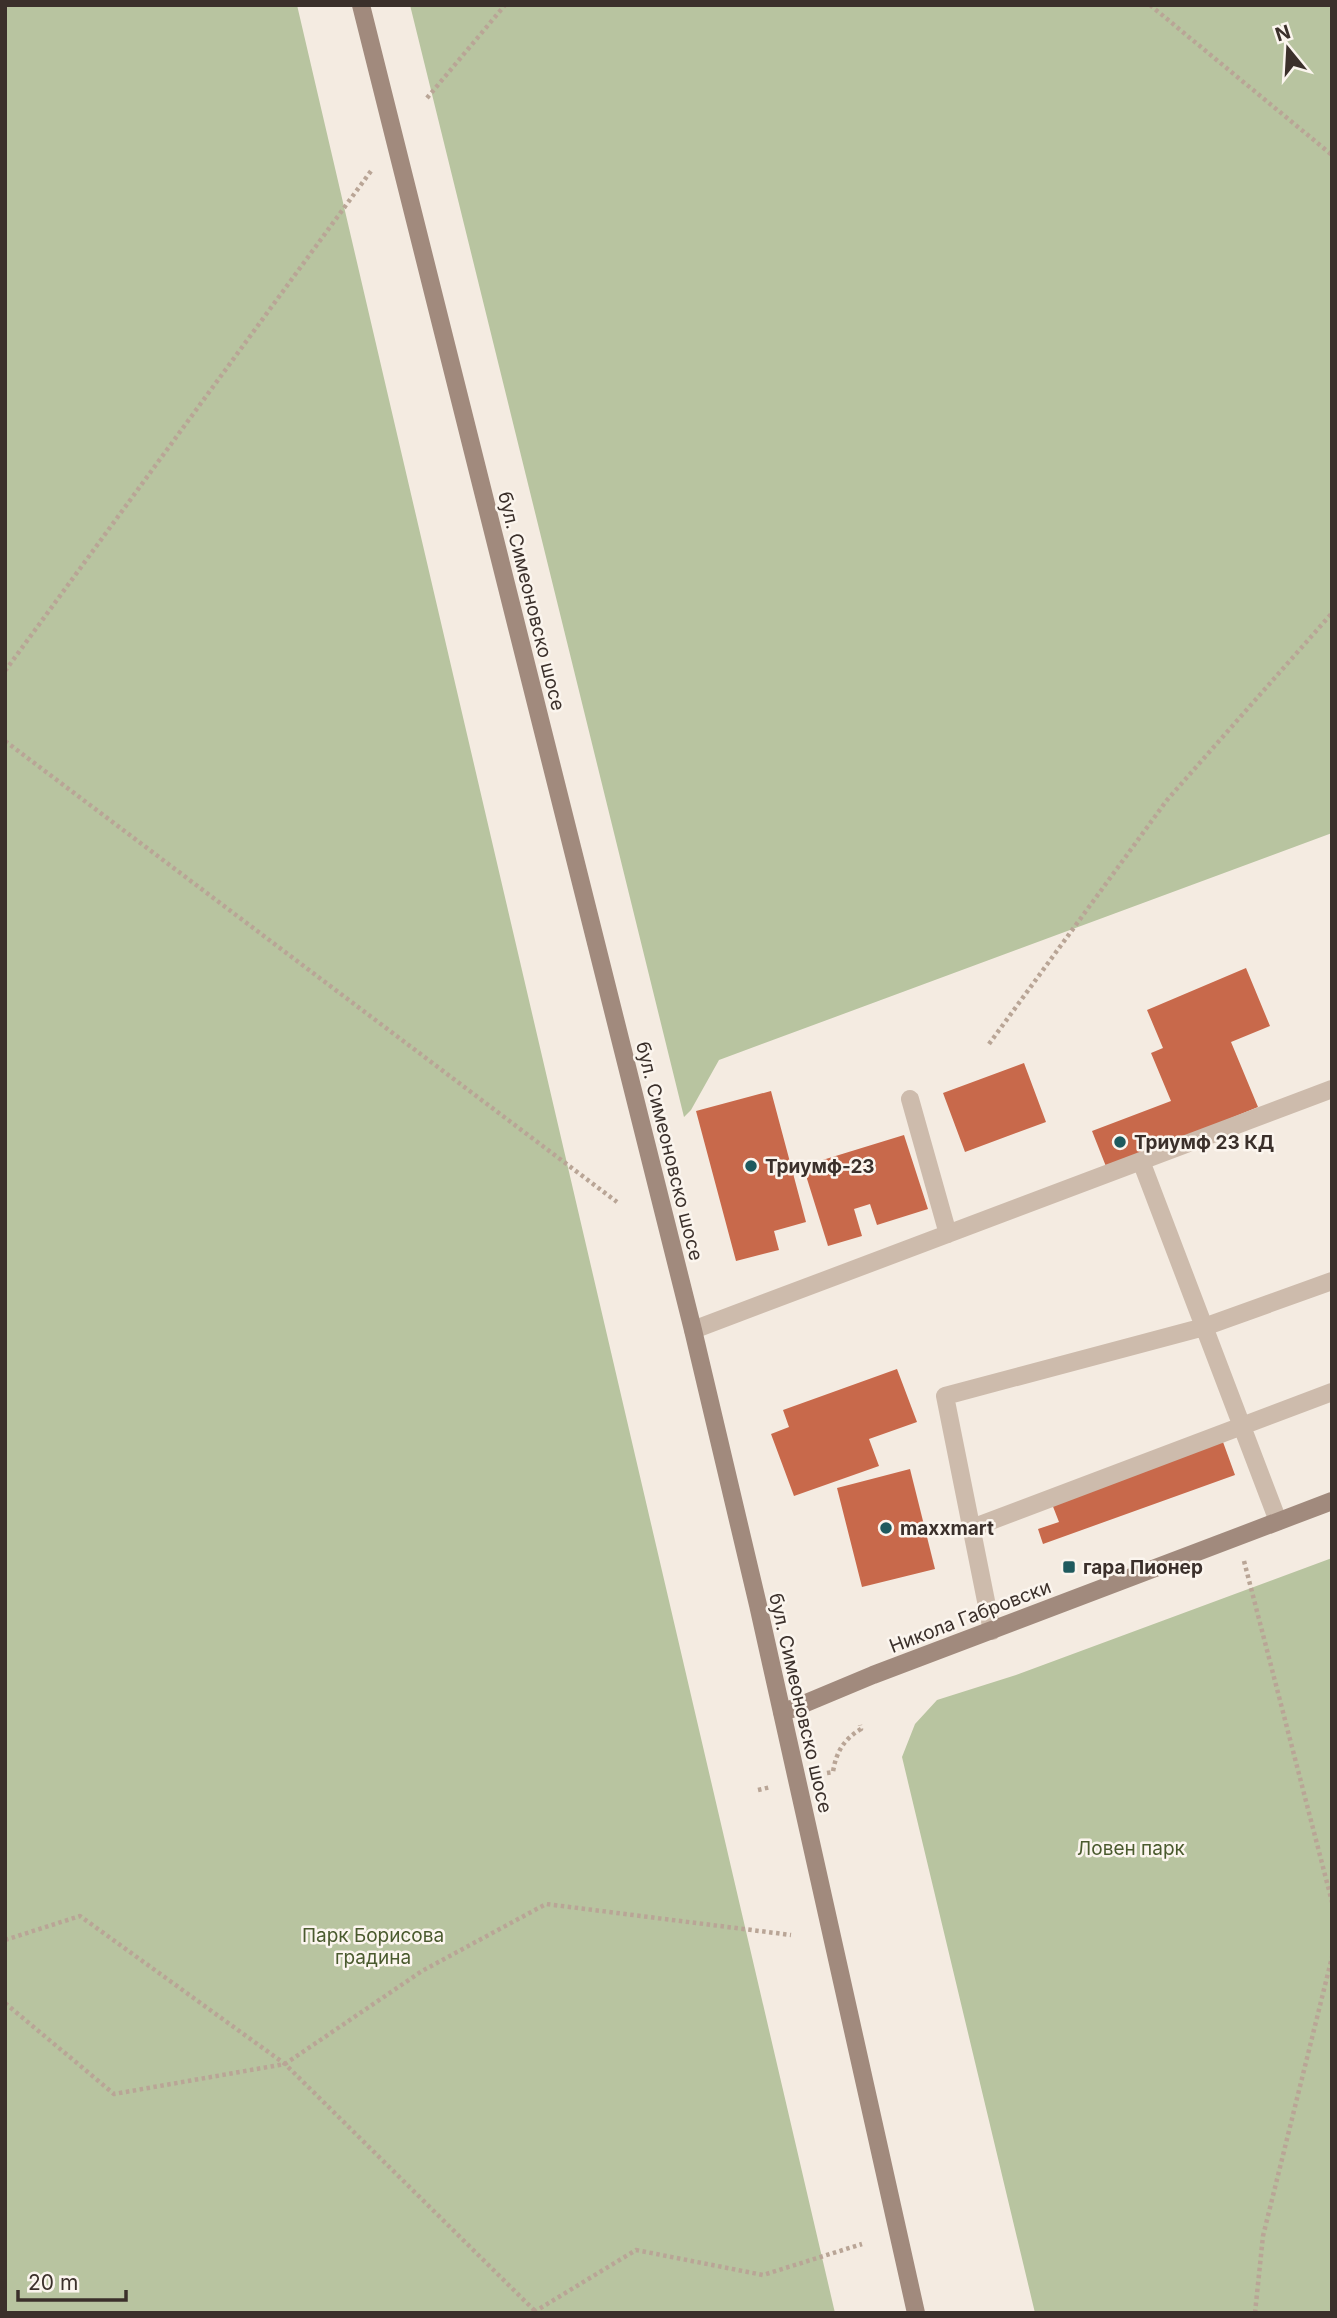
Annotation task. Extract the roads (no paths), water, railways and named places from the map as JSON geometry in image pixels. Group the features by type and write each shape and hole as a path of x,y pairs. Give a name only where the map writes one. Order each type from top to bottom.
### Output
{"main road":[{"name":"бул. Симеоновско шосе","path":"361,5 693,1330 916,2313"},
{"name":"Никола Габровски","path":"782,1713 1332,1501"}],"lane":[{"path":"693,1330 1332,1089"},
{"path":"910,1098 948,1234"},
{"path":"1141,1161 1278,1521"},
{"path":"992,1631 944,1396 1204,1328 1332,1280"},
{"path":"972,1528 1332,1392"}],"place":[{"name":"Триумф 23 КД","path":"1120,1142"},
{"name":"Триумф-23","path":"751,1166"},
{"name":"maxxmart","path":"886,1528"},
{"name":"гара Пионер","path":"1069,1567"}],"park label":[{"name":"Ловен парк","path":"1131,1848"},
{"name":"Парк Борисова градина","path":"373,1946"}]}
